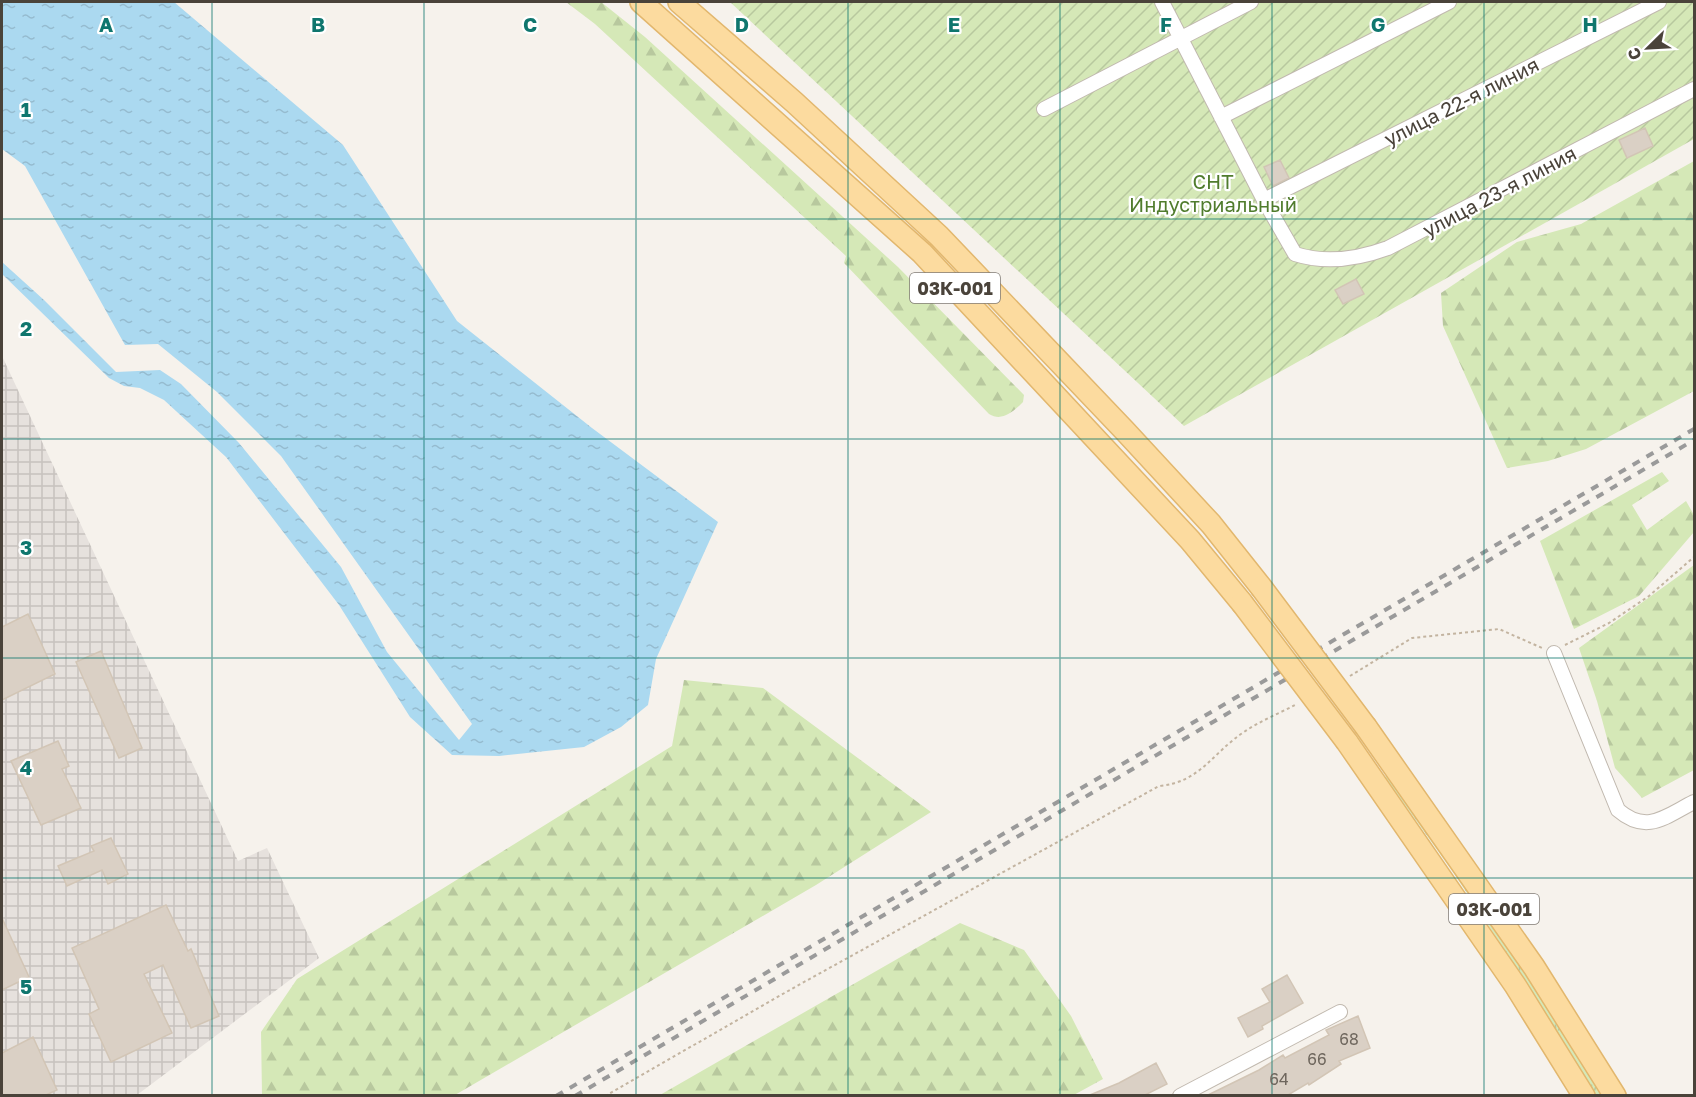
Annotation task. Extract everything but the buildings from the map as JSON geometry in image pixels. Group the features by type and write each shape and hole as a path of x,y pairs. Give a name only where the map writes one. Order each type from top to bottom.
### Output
{"main road":[{"name":"03К-001","path":"641,2 922,253 1191,540 1242,603 1347,742 1515,985 1584,1095"},
{"name":"03К-001","path":"680,2 794,102 939,236 1211,524 1365,726 1534,967 1615,1095"}],"street":[{"path":"1162,2 1264,200"},
{"path":"1044,109 1251,2"},
{"path":"1221,117 1449,2"},
{"name":"улица 22-я линия","path":"1264,200 1659,2"},
{"name":"улица 23-я линия","path":"1264,200 1294,254 1316,259 1344,260 1371,254 1388,248 1695,89"},
{"path":"1554,653 1618,810 1638,822 1651,823 1695,802"},
{"path":"1180,1095 1340,1012"}],"path":[{"path":"1341,681 1412,638 1499,629 1554,653 1567,643 1609,623 1649,596 1695,556"},
{"path":"605,1095 1159,786 1175,784 1187,779 1244,732 1302,702"}],"shaded area":[{"path":"2,356 238,861 267,848 319,958 137,1095 2,1095"}],"green space":[{"path":"566,2 601,2 645,37 898,267 1024,395 1023,402 1003,416 989,414 844,263 846,256 595,24"},
{"name":"СНТ Индустриальный","path":"730,2 1694,2 1694,139 1184,426"},
{"path":"1694,161 1694,391 1586,449 1548,461 1507,468 1443,326 1441,293 1517,242 1581,224"},
{"path":"1662,472 1669,481 1632,505 1647,530 1686,501 1694,515 1694,532 1639,596 1574,629 1540,541"},
{"path":"1694,565 1694,770 1642,798 1615,768 1597,701 1579,648"},
{"path":"684,680 763,688 931,812 816,885 455,1095 262,1095 261,1032 297,979 672,746"},
{"path":"1391,773 1463,872 1605,1095 1595,1095 1506,952 1453,872 1385,777"},
{"path":"960,923 1024,950 1071,1016 1103,1079 1072,1096 660,1095"}],"water":[{"path":"2,2 174,2 343,145 457,321 592,428 718,522 656,659 648,705 621,727 584,747 499,756 452,755 410,717 339,605 226,457 164,400 140,388 124,386 109,378 2,274 2,262 44,300 116,372 160,370 181,384 239,443 341,567 387,652 459,740 472,724 281,456 217,392 158,344 125,345 25,166 2,149"}],"railway":[{"path":"556,1096 1694,429"},
{"path":"575,1096 1694,440"}]}
